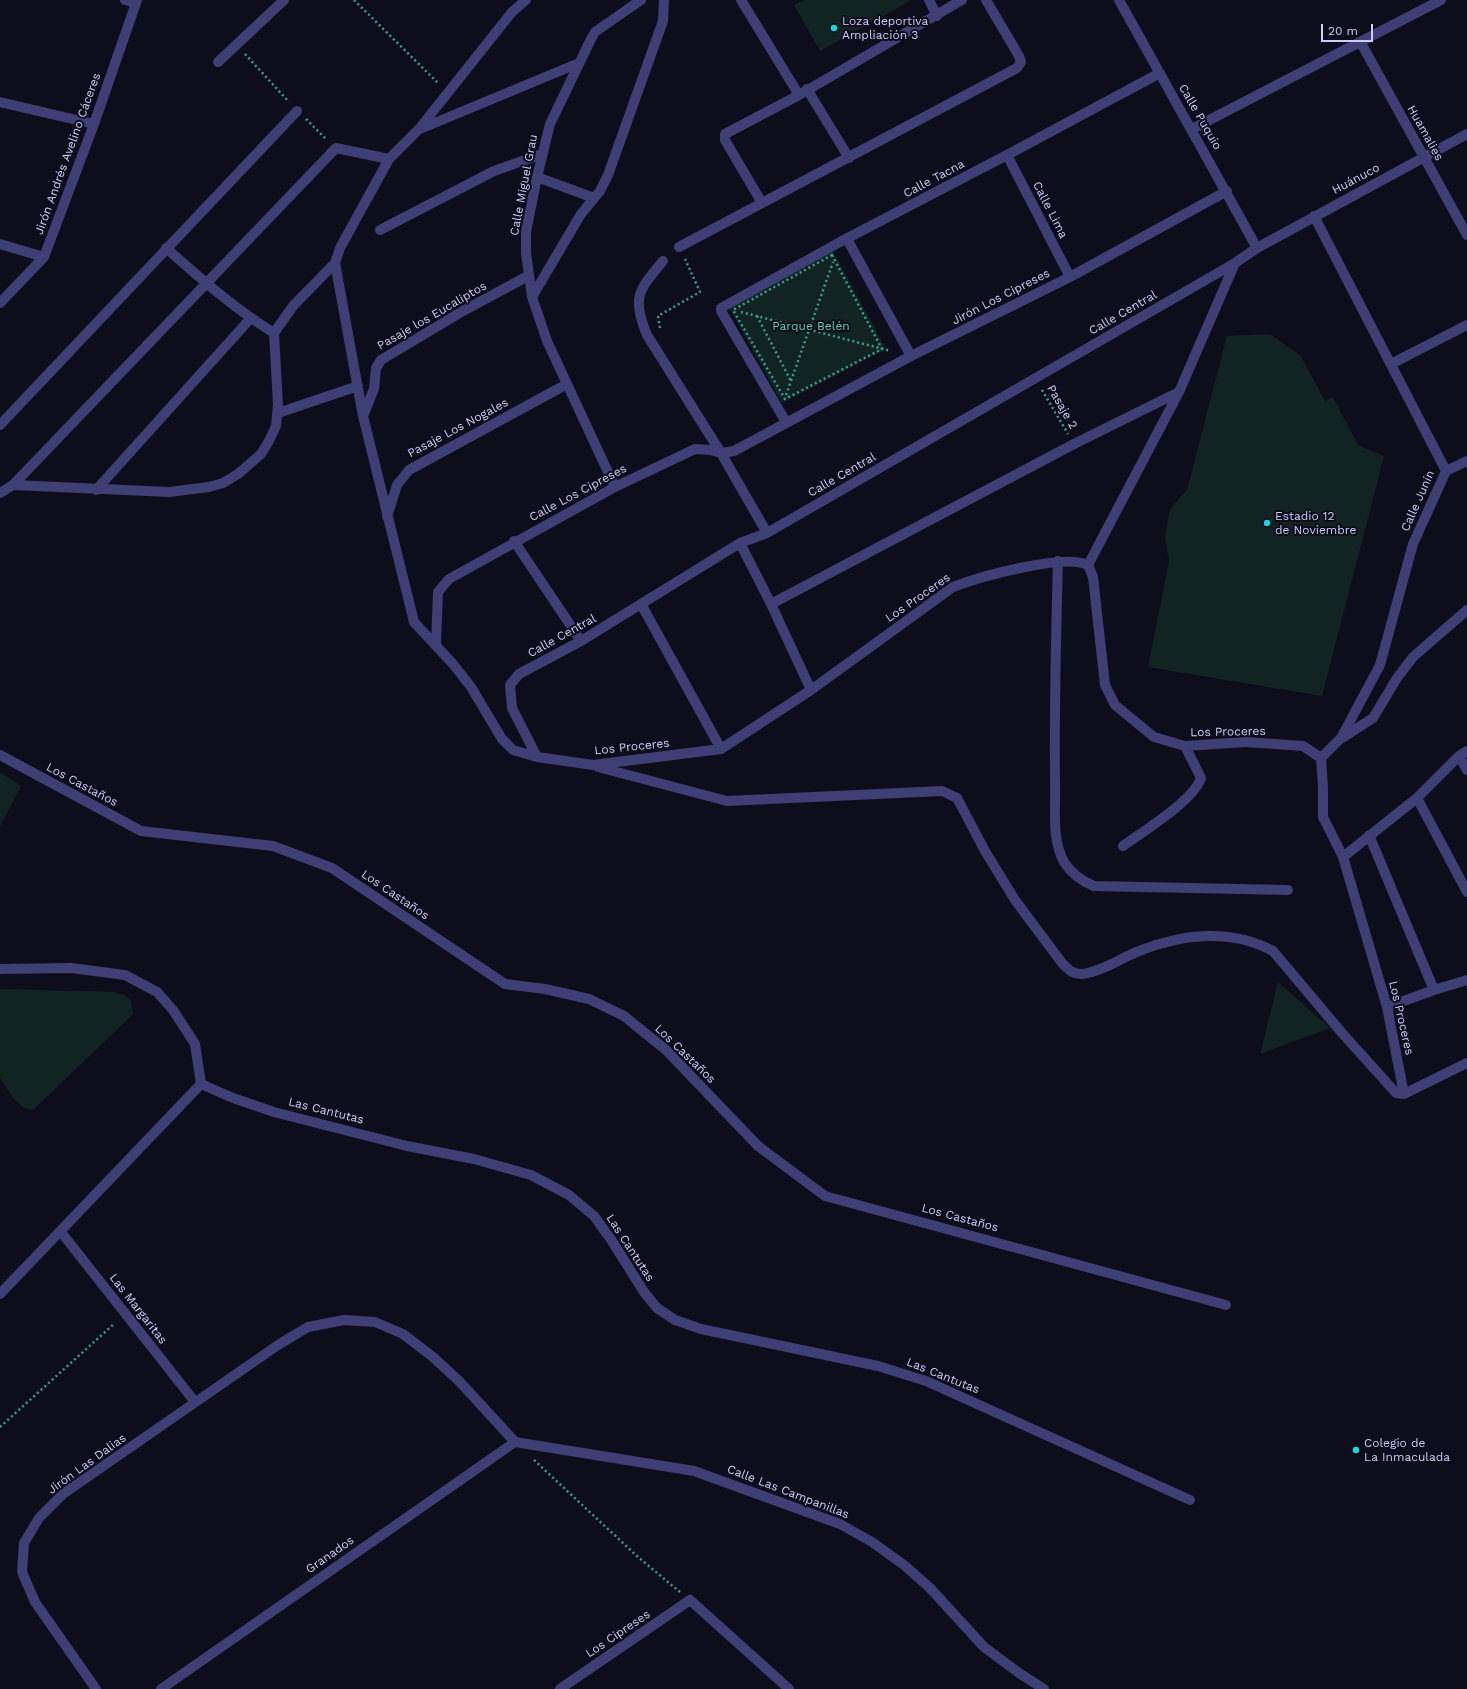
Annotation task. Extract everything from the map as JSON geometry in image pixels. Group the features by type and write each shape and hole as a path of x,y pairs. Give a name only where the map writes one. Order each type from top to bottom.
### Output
{"street":[{"path":"125,0 137,1"},
{"path":"218,62 284,0"},
{"path":"13,485 96,490 169,492 209,487 223,483 250,466 270,442 276,426 278,413 274,333 286,313 335,263 340,248 389,159 419,130 512,12 526,0"},
{"name":"Calle Miguel Grau","path":"615,487 547,341 532,297 528,276 526,232 536,178 550,124 579,63 596,32 641,0"},
{"path":"532,297 573,227 594,198 608,175 663,21 664,0"},
{"path":"741,0 849,158"},
{"path":"929,0 937,16"},
{"path":"762,204 724,137 726,134 937,16 962,0"},
{"path":"679,247 1017,68 1021,62 1019,56 986,0"},
{"name":"Calle Puquio","path":"1119,0 1227,191 1257,248"},
{"path":"1192,129 1361,43 1440,0"},
{"name":"Jirón Andrés Avelino Cáceres","path":"0,303 44,257 94,124 137,1"},
{"name":"Huamalies","path":"1361,43 1467,235"},
{"path":"419,130 579,63"},
{"name":"Calle Tacna","path":"721,308 843,241 1160,73"},
{"path":"0,102 94,124"},
{"path":"0,425 297,111"},
{"name":"Huánuco","path":"1257,248 1467,134"},
{"path":"0,492 13,485 336,148 389,159"},
{"path":"380,230 494,171 542,154"},
{"name":"Calle Lima","path":"1007,155 1070,277"},
{"path":"536,178 594,198"},
{"name":"Jirón Los Cipreses","path":"786,422 911,356 1070,277 1227,191"},
{"name":"Calle Junín","path":"1314,216 1446,471 1413,544 1380,665 1341,738 1320,758"},
{"path":"843,241 911,356"},
{"path":"0,244 44,257"},
{"path":"166,248 250,319 274,333"},
{"name":"Calle Central","path":"538,757 512,708 510,684 519,674 581,641 740,543 767,533 1235,263 1257,248"},
{"path":"664,261 645,283 638,301 639,315 647,335 721,453 767,533"},
{"path":"335,263 363,416 387,516"},
{"path":"1088,565 1179,392 1235,263"},
{"name":"Pasaje los Eucaliptos","path":"363,416 374,389 376,368 381,360 528,276"},
{"path":"721,308 721,311 786,422"},
{"path":"96,490 250,319"},
{"path":"1391,364 1467,325"},
{"name":"Pasaje Los Nogales","path":"387,516 397,485 409,470 567,384"},
{"path":"278,413 358,386"},
{"path":"771,604 1074,444 1179,392"},
{"name":"Calle Los Cipreses","path":"436,644 438,592 448,578 615,487 695,449 711,450 721,453 734,451 786,422"},
{"path":"1446,471 1467,461"},
{"name":"Los Proceres","path":"387,516 414,622 436,644 471,687 502,739 513,750 538,757 593,765 721,749 811,690 953,587 972,580 1058,561 1081,561 1088,565 1093,577 1105,685 1115,705 1154,736 1185,746 1246,742 1303,746 1320,758 1323,788 1323,817 1343,857 1387,1007 1404,1094"},
{"path":"514,541 581,641"},
{"path":"740,543 771,604 811,690"},
{"path":"1058,561 1054,716 1056,838 1064,861 1074,874 1084,882 1094,886 1288,890"},
{"path":"641,604 721,749"},
{"path":"1341,738 1373,718 1397,678 1413,657 1467,610"},
{"path":"1123,846 1173,810 1199,784 1201,778 1185,746"},
{"name":"Los Castaños","path":"0,754 141,831 273,846 332,868 506,984 545,989 589,999 624,1016 666,1050 758,1146 825,1196 1226,1304"},
{"path":"1343,857 1417,798 1463,754 1467,770"},
{"path":"593,765 727,801 942,791 957,798 985,851 1014,900 1062,963 1071,972 1081,974 1100,969 1139,951 1184,937 1237,937 1261,944 1273,951 1342,1033 1396,1093 1404,1094 1467,1063"},
{"path":"1417,798 1467,892"},
{"path":"1369,835 1434,990"},
{"path":"0,969 71,968 125,975 157,992 172,1010 195,1044 202,1084 0,1294"},
{"path":"1387,1007 1467,980"},
{"name":"Las Cantutas","path":"202,1084 233,1098 274,1112 407,1146 474,1159 530,1175 569,1195 594,1216 612,1241 644,1292 657,1308 675,1320 701,1329 878,1366 926,1380 1190,1500"},
{"name":"Las Margaritas","path":"61,1232 195,1402"},
{"name":"Jirón Las Dalias","path":"96,1689 35,1602 22,1572 24,1543 39,1518 63,1494 278,1345 308,1327 344,1320 375,1322 403,1334 433,1357 460,1382 515,1442"},
{"name":"Granados","path":"161,1689 515,1442"},
{"name":"Calle Las Campanillas","path":"515,1442 694,1471 840,1524 872,1542 904,1565 930,1588 984,1647 1018,1673 1044,1689"},
{"path":"690,1600 789,1689"},
{"name":"Los Cipreses","path":"560,1689 690,1600"}],"path":[{"path":"354,0 448,94"},
{"path":"236,44 297,111 336,148"},
{"path":"780,413 834,258 843,241"},
{"path":"662,335 658,316 700,292 679,247"},
{"path":"733,310 832,255 882,349"},
{"path":"721,308 911,356"},
{"path":"733,310 785,399"},
{"path":"757,316 791,381"},
{"path":"785,399 882,349"},
{"name":"Pasaje 2","path":"1035,378 1074,444"},
{"path":"0,1427 126,1313"},
{"path":"532,1458 638,1557 690,1600"}],"green space":[{"name":"Loza deportiva Ampliación 3","path":"804,0 910,1 820,51 794,5"},
{"name":"Parque Belén","path":"833,251 886,349 782,403 730,309"},
{"name":"Estadio 12 de Noviembre","path":"1270,334 1301,356 1325,401 1333,397 1358,445 1384,456 1322,696 1148,667 1169,561 1165,537 1170,509 1187,490 1227,336"},
{"path":"0,772 21,786 0,826"},
{"path":"1278,982 1330,1028 1260,1054"},
{"path":"0,989 114,992 124,995 131,1001 133,1014 33,1110 24,1108 14,1099 0,1078"}],"place":[{"name":"Loza deportiva Ampliación 3","path":"834,28"},
{"name":"Estadio 12 de Noviembre","path":"1267,523"},
{"name":"Colegio de La Inmaculada","path":"1356,1450"}]}
